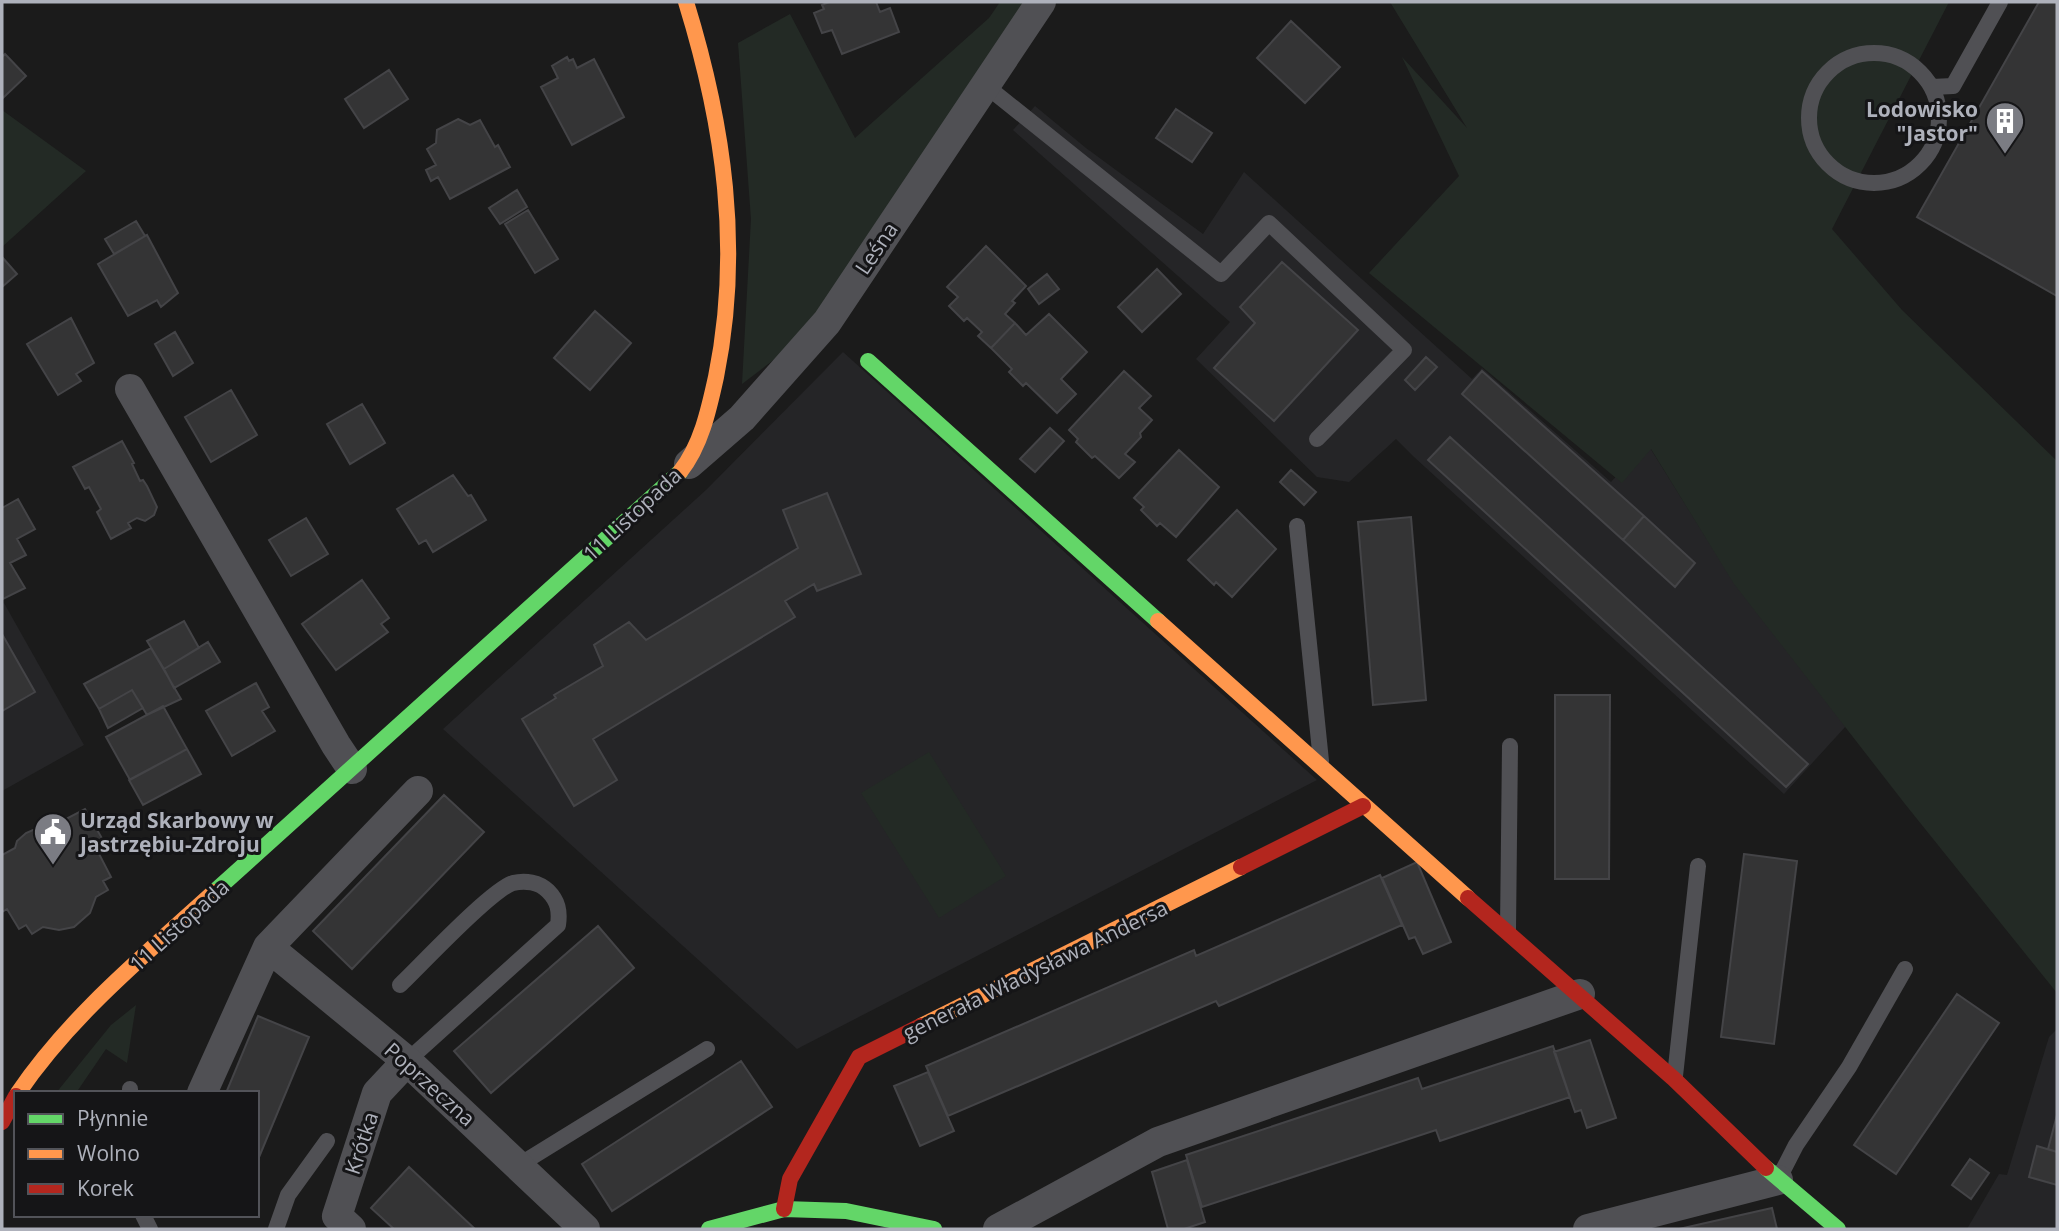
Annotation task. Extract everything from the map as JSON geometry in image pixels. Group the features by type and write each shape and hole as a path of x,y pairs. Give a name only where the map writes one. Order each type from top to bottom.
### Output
{"street":[{"name":"11 Listopada","path":"20,1091 41,1059 110,986 682,470 699,436 717,373 725,328 730,236 724,172 709,79 686,2"},
{"name":"Leśna","path":"682,470 742,418 827,322 1041,2"},
{"path":"868,361 1363,806 1580,994 1674,1079 1778,1180 1838,1229"},
{"path":"130,389 329,734 352,769"},
{"path":"203,1091 268,947 418,791"},
{"name":"generała Władysława Andersa","path":"784,1209 790,1179 859,1057 1363,806"},
{"name":"Poprzeczna","path":"268,947 407,1060 585,1229"},
{"path":"998,1229 1158,1142 1580,994"},
{"name":"Krótka","path":"351,1229 337,1216 377,1093 407,1060"},
{"name":"11 Listopada","path":"2,1122 14,1100"},
{"path":"1588,1229 1778,1180"},
{"path":"709,1229 784,1209 846,1211 934,1229"}],"lane":[{"path":"1932,88 1952,86 2000,2"},
{"path":"1882,52 1903,58 1920,70 1932,88 1939,106 1934,145 1923,162 1909,174 1889,182 1870,183 1850,179 1833,169 1819,153 1810,134 1809,113 1814,92 1825,74 1842,60 1861,53 1882,52"},
{"path":"985,85 1221,274 1269,223 1404,349 1317,439"},
{"path":"1297,526 1321,768"},
{"path":"1508,931 1510,746"},
{"path":"1674,1079 1698,866"},
{"path":"400,985 491,898 512,883 532,882 555,898 559,913 558,925 407,1060"},
{"path":"1778,1180 1796,1146 1849,1067 1905,969"},
{"path":"519,1164 707,1049"},
{"path":"276,1229 288,1195 327,1141"}],"shaded area":[{"path":"1000,2 1027,2 827,301 784,352 742,384 751,219 738,43 790,14 855,138 989,18"},
{"path":"1390,2 1949,2 1832,229 1902,310 2057,461 2057,993 1905,804 1734,584 1651,449 1622,483 1369,273 1459,176 1402,57 1467,128"},
{"path":"1035,106 1086,148 1203,234 1244,172 1472,379 1482,368 1611,482 1647,443 1735,584 1846,726 1784,794 1396,439 1349,482 1317,477 1196,359 1230,322 1013,130"},
{"path":"2,110 86,171 2,247"},
{"path":"843,352 1317,780 797,1049 443,729 706,490"},
{"path":"4,603 84,745 2,791 2,604"},
{"path":"929,752 1006,876 939,918 861,793"},
{"path":"136,1005 127,1063 106,1049 77,1091 58,1091 111,1025"},
{"path":"2057,1029 2057,1227 1967,1229 1999,1174 2007,1175 2049,1037"}],"building":[{"path":"829,2 876,2 880,12 890,8 899,32 842,54 832,30 822,33 814,13 824,9 822,5"},
{"name":"Lodowisko \"Jastor\"","path":"2039,2 2057,2 2057,296 1917,217"},
{"path":"1291,21 1340,67 1305,103 1257,58"},
{"path":"5,54 26,76 2,99 2,57"},
{"path":"567,57 569,61 573,59 577,68 594,59 624,117 572,145 541,87 558,78 552,66"},
{"path":"389,70 408,99 364,128 345,99"},
{"path":"1176,109 1212,133 1192,162 1156,138"},
{"path":"458,119 470,125 480,120 510,167 450,199 438,177 431,181 426,170 436,165 427,149 436,143 437,130"},
{"path":"517,190 527,207 500,224 489,208"},
{"path":"528,210 558,259 535,273 505,224"},
{"path":"136,221 145,236 114,254 105,239"},
{"path":"147,235 178,293 161,307 157,300 128,316 98,264"},
{"path":"986,246 1026,286 1012,301 1015,303 1005,314 1015,323 991,348 978,336 982,332 967,318 964,321 949,306 958,297 947,287"},
{"path":"2,257 17,274 2,287"},
{"path":"1282,262 1358,330 1274,421 1214,368 1255,323 1240,307"},
{"path":"1157,269 1181,294 1142,332 1118,307"},
{"path":"1047,274 1059,289 1039,304 1028,289"},
{"path":"595,311 631,343 590,390 554,358"},
{"path":"1049,314 1087,352 1061,379 1076,394 1057,413 1026,383 1023,386 1009,372 1012,369 991,348 1015,323 1026,335"},
{"path":"71,318 94,363 76,374 81,381 58,395 27,344"},
{"path":"175,332 193,363 173,376 155,344"},
{"path":"1426,357 1437,367 1415,390 1405,380"},
{"path":"1124,371 1151,396 1139,408 1152,420 1125,454 1135,462 1119,478 1095,456 1092,458 1076,442 1078,439 1069,430"},
{"path":"1482,371 1644,516 1623,540 1462,394"},
{"path":"231,390 257,435 211,462 185,417"},
{"path":"362,404 385,443 350,464 327,424"},
{"path":"1050,428 1064,441 1035,472 1020,459"},
{"path":"1450,437 1808,764 1786,787 1428,460"},
{"path":"122,441 140,481 143,480 147,486 157,507 154,515 145,521 137,518 128,523 131,528 111,539 97,512 101,509 89,487 85,489 73,467"},
{"path":"1179,450 1219,487 1176,537 1160,523 1157,526 1141,510 1144,507 1134,498"},
{"path":"1291,470 1316,492 1304,505 1280,482"},
{"path":"453,475 468,496 471,495 486,520 433,552 426,540 419,544 397,509"},
{"path":"827,493 861,574 817,591 814,584 785,601 795,617 593,739 617,780 574,806 522,719 556,698 554,695 603,666 594,645 629,622 646,640 798,548 783,510"},
{"path":"18,499 35,529 17,539 26,555 10,563 25,588 3,599 2,508"},
{"path":"1237,510 1276,549 1232,597 1216,582 1214,585 1188,560"},
{"path":"1644,516 1695,563 1675,587 1623,540"},
{"path":"1411,517 1426,700 1373,705 1358,522"},
{"path":"306,518 328,554 291,576 269,540"},
{"path":"362,580 389,618 381,624 388,632 336,670 302,624"},
{"path":"184,621 199,648 164,669 147,641"},
{"path":"2,634 35,692 2,711"},
{"path":"208,642 220,662 174,688 164,669"},
{"path":"151,648 181,699 147,715 132,690 99,709 84,684"},
{"path":"256,683 269,707 262,711 275,731 232,756 206,711"},
{"path":"132,690 143,708 108,728 99,709"},
{"path":"1555,695 1610,695 1609,879 1555,879"},
{"path":"163,706 187,749 130,780 106,737"},
{"path":"187,749 201,774 143,805 129,780"},
{"path":"444,795 484,832 352,969 313,931"},
{"name":"Urząd Skarbowy w Jastrzębiu-Zdroju","path":"85,809 107,847 98,852 111,877 103,881 108,890 96,897 90,913 74,927 59,930 43,927 32,934 26,925 19,929 7,909 2,912 2,855 15,848 17,841 26,833 45,830"},
{"path":"1744,854 1797,861 1774,1044 1721,1037"},
{"path":"1417,862 1451,942 1423,954 1415,937 1409,939 1382,878"},
{"path":"1380,875 1402,925 1219,1006 1216,1001 948,1116 926,1066 1194,950 1196,956"},
{"path":"598,926 634,968 491,1093 454,1051"},
{"path":"1957,994 1999,1023 1896,1174 1854,1145"},
{"path":"258,1016 309,1037 259,1157 259,1091 227,1091"},
{"path":"1590,1040 1616,1118 1587,1128 1581,1110 1575,1112 1554,1052"},
{"path":"1553,1046 1570,1097 1440,1141 1436,1130 1202,1207 1186,1155 1418,1078 1422,1089"},
{"path":"741,1061 772,1107 612,1211 582,1164"},
{"path":"928,1072 954,1131 920,1146 894,1086"},
{"path":"2057,1115 2057,1152 2048,1149"},
{"path":"2037,1146 2057,1152 2057,1185 2029,1177"},
{"path":"1970,1159 1989,1173 1971,1199 1952,1185"},
{"path":"1187,1160 1205,1222 1184,1229 1168,1229 1152,1172"},
{"path":"409,1167 475,1229 394,1229 371,1208"},
{"path":"1772,1208 1777,1229 1679,1229"}],"traffic: fast":[{"path":"868,361 1158,621"},
{"path":"214,892 680,472"},
{"path":"1766,1168 1838,1229"},
{"path":"709,1229 784,1209 846,1211 934,1229"}],"traffic: slow":[{"path":"680,472 694,451 710,402 724,329 728,282 728,235 719,141 686,2"},
{"path":"1158,621 1468,898"},
{"path":"921,1026 1241,867"},
{"path":"20,1091 85,1012 214,892"}],"traffic: jam":[{"path":"1241,867 1363,806"},
{"path":"1468,898 1674,1079 1766,1168"},
{"path":"784,1209 790,1179 859,1057 921,1026"},
{"path":"2,1122 14,1100"}],"place":[{"name":"Lodowisko \"Jastor\"","path":"2005,155"},
{"name":"Urząd Skarbowy w Jastrzębiu-Zdroju","path":"53,866"}]}
